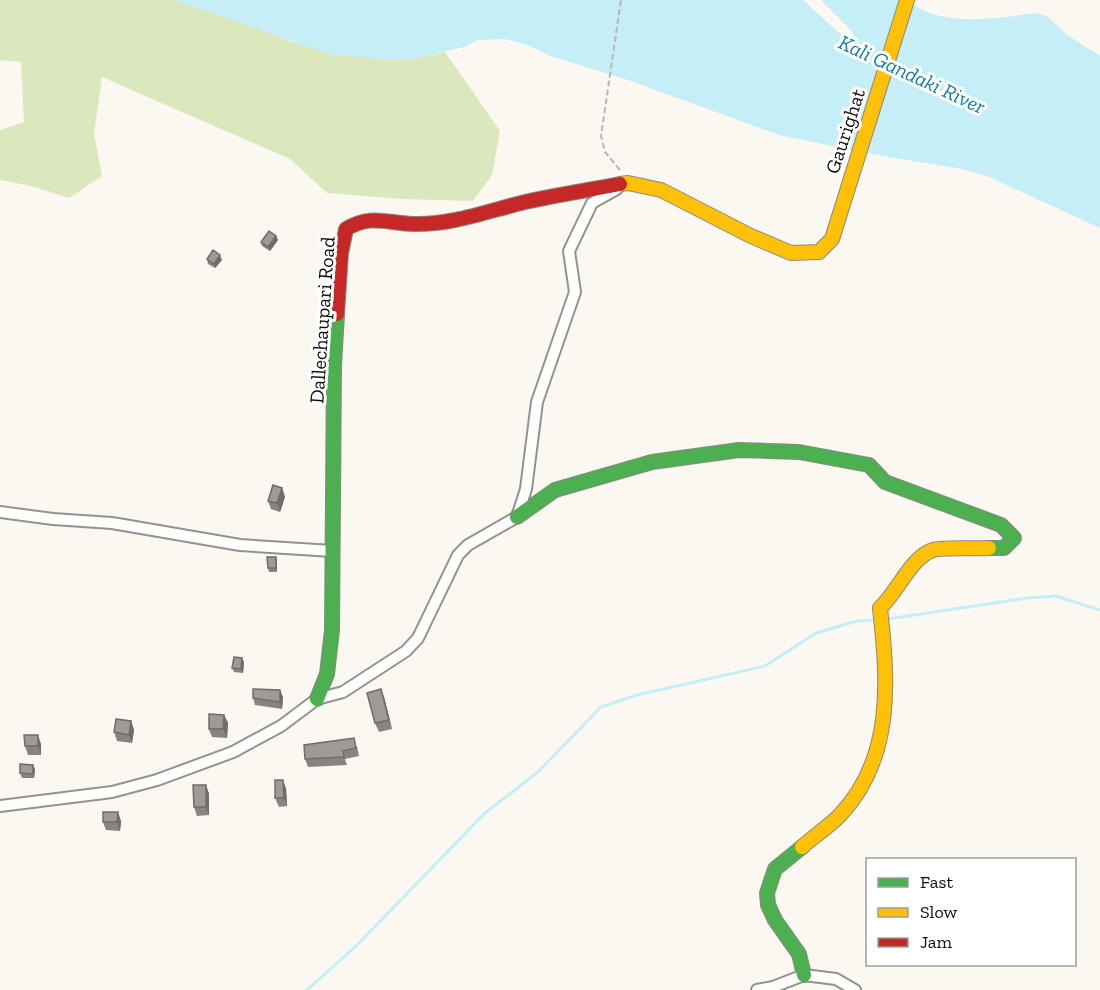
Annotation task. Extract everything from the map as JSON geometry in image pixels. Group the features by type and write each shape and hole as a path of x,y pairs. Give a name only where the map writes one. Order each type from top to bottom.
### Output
{"street":[{"name":"Gaurighat","path":"628,183 661,190 791,254 819,252 832,239 907,0"},
{"path":"517,517 526,489 537,402 575,292 569,251 592,203 628,183"},
{"name":"Dallechaupari Road","path":"317,699 327,674 332,630 334,366 341,253 346,229 358,222 379,220 413,224 451,222 527,202 628,183"},
{"path":"0,806 112,792 157,780 232,752 281,726 317,699 344,692 406,651 418,638 458,555 468,545 517,517 555,490 652,462 739,450 799,452 869,465 885,482 1001,525 1014,538 1005,548 932,550 912,566 888,601 880,608 886,663 884,719 870,773 841,814 775,869 767,893 768,905 775,920 799,954 804,975"},
{"path":"0,512 112,523 240,545 332,550"},
{"path":"758,990 804,975 836,979 855,990"}],"path":[{"path":"621,0 601,136 605,152 628,183"}],"green space":[{"path":"0,0 175,0 248,24 292,42 392,60 418,58 445,52 500,131 492,175 473,201 403,199 327,193 290,159 102,77 94,134 102,176 69,198 31,186 0,180 0,130 24,122 21,62 0,60"}],"water":[{"name":"Kali Gandaki River","path":"175,0 803,0 848,41 853,38 853,32 821,0 907,0 936,15 953,18 987,19 1037,13 1048,17 1066,34 1100,56 1100,228 987,176 962,169 876,155 779,135 628,80 550,56 527,45 505,39 477,40 464,47 418,58 392,60 332,55"}],"building":[{"path":"269,231 276,236 268,247 261,242"},
{"path":"213,250 220,255 214,264 207,259"},
{"path":"273,485 282,488 277,503 268,501"},
{"path":"267,557 276,557 276,568 268,568"},
{"path":"234,657 242,658 241,669 232,668"},
{"path":"253,689 280,690 280,702 253,698"},
{"path":"381,689 389,720 375,723 367,693"},
{"path":"209,714 224,715 223,729 209,729"},
{"path":"116,719 131,721 129,735 114,732"},
{"path":"24,735 38,735 38,746 25,746"},
{"path":"354,738 356,748 343,751 344,757 305,759 304,745"},
{"path":"20,764 33,765 33,774 20,773"},
{"path":"275,780 283,780 284,798 275,798"},
{"path":"193,785 206,785 206,807 194,807"},
{"path":"103,812 118,812 117,822 103,822"}],"waterway":[{"path":"888,619 1027,598 1056,596 1100,610"},
{"path":"307,990 358,944 484,814 539,771 601,707 637,695 765,666 816,633 857,621 876,620"}],"traffic: fast":[{"path":"317,699 327,674 332,630 334,366 337,314"},
{"path":"517,517 555,490 652,462 739,450 799,452 869,465 885,482 1001,525 1014,538 1004,548 989,548"},
{"path":"802,847 775,869 767,893 768,905 775,920 799,954 804,975"}],"traffic: slow":[{"path":"620,184 628,183 661,190 751,236 791,253 819,252 832,239 907,0"},
{"path":"802,847 841,814 858,792 871,768 879,743 885,690 880,608 911,567 925,554 938,549 989,548"}],"traffic: jam":[{"path":"337,314 341,253 346,229 355,224 379,220 413,224 442,222 537,199 620,184"}]}
